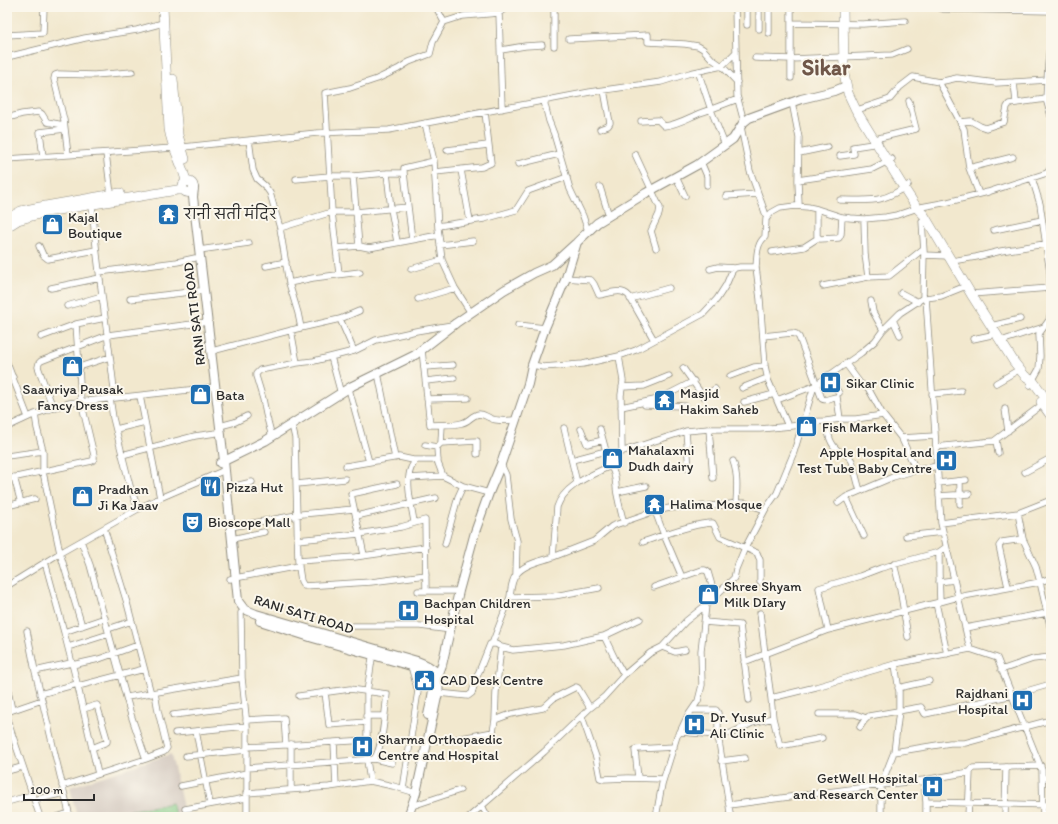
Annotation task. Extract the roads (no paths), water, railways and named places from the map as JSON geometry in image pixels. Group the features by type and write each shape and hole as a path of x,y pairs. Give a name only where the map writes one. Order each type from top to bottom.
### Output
{"main road":[{"path":"162,7 168,123 170,136 188,168 187,186"},
{"path":"168,7 174,110 178,135 178,148"},
{"path":"843,7 846,86 856,110 879,141"},
{"path":"851,99 860,109 921,213 951,259 996,334 1047,405 1051,416"},
{"path":"7,219 21,211 40,207 111,195 187,186"},
{"path":"7,227 18,220 32,216 177,190 187,186"}],"street":[{"path":"7,35 43,33 44,7"},
{"path":"436,7 444,22"},
{"path":"339,274 332,212 325,93 350,88 378,79 409,62 430,54 433,42 444,22 463,16 499,13 507,7"},
{"path":"554,7 554,46"},
{"path":"735,7 736,82 738,99 748,164 767,218"},
{"path":"747,25 748,7"},
{"path":"758,29 759,7"},
{"path":"769,7 769,32"},
{"path":"791,7 791,78"},
{"path":"937,7 943,10 1051,11"},
{"path":"499,13 502,109"},
{"path":"791,23 876,24 905,21"},
{"path":"7,57 84,38 137,30 163,23"},
{"path":"569,39 648,35 648,42 698,46 722,66 736,82"},
{"path":"1051,35 1046,99 1051,116"},
{"path":"501,50 542,45"},
{"path":"754,58 892,55 907,49"},
{"path":"7,159 178,148 327,133 389,130 604,90 661,82 698,71 722,66 736,52"},
{"path":"698,71 725,145"},
{"path":"68,155 65,127 54,79 55,75 94,75 132,72"},
{"path":"860,109 890,99 900,87 913,77 939,82 957,78 996,83 1048,80"},
{"path":"939,82 964,129 969,168 979,194"},
{"path":"1014,82 1016,102"},
{"path":"7,586 60,553 138,509 222,466 292,425 349,389 415,355 471,313 534,272 552,265 597,223 701,162 725,145 733,139 742,124 749,118 792,102 834,91 846,86"},
{"path":"600,130 608,126 610,123 604,90"},
{"path":"641,121 658,120 664,126 668,126 738,99"},
{"path":"960,122 971,121 986,128 1004,122 1008,105 1016,102 1046,99"},
{"path":"544,101 570,189 583,216 588,231"},
{"path":"840,156 854,154 853,147 879,141 916,129 909,101"},
{"path":"792,102 799,138 799,206"},
{"path":"7,118 39,112 47,122 65,127"},
{"path":"435,172 482,167 491,163 485,112"},
{"path":"425,123 434,161 438,226 442,260 455,288 471,313"},
{"path":"43,157 40,132 65,127"},
{"path":"249,140 253,170 257,179 270,193 280,228 289,283 301,328"},
{"path":"447,150 488,145"},
{"path":"799,153 828,147"},
{"path":"106,153 111,195"},
{"path":"518,164 559,154"},
{"path":"635,154 660,208 659,214 651,231 656,248"},
{"path":"969,168 1013,157"},
{"path":"798,180 872,169 890,160"},
{"path":"412,240 404,168 434,161"},
{"path":"701,162 707,176 707,185"},
{"path":"788,426 767,378 756,268 757,249 765,237 766,219 771,213 780,208 799,206 817,208 842,217 864,219 921,213 948,202 1047,173 1051,168"},
{"path":"461,170 470,221"},
{"path":"296,179 387,173 404,174"},
{"path":"387,173 391,209 397,242"},
{"path":"353,176 359,246"},
{"path":"438,226 470,221 516,210 528,191 567,177"},
{"path":"676,177 685,196"},
{"path":"1031,383 1039,369 1039,334 1049,320 1051,312 1048,244 1040,204 1032,178"},
{"path":"187,186 199,291 214,387 233,602 236,609 241,613 313,638 426,664 434,670 435,678"},
{"name":"RANI SATI ROAD","path":"187,186 193,197 200,250 205,323 212,351 214,387"},
{"path":"600,187 609,216"},
{"path":"840,200 881,200 896,194 906,187"},
{"path":"726,196 758,194"},
{"path":"92,205 99,275 108,335 112,398 116,429 130,486 138,509"},
{"path":"280,228 332,212 356,212 408,207"},
{"path":"817,208 818,238"},
{"path":"921,213 925,298 940,523 970,649"},
{"path":"818,238 821,240 839,238 841,234 842,217"},
{"path":"864,219 865,254 868,277"},
{"path":"994,230 1042,220"},
{"path":"337,248 359,246 369,248 439,235"},
{"path":"772,252 804,247 818,238"},
{"path":"440,244 473,241"},
{"path":"410,791 435,678 451,630 458,591 475,532 488,493 501,464 545,328 566,278 577,242"},
{"path":"200,250 249,243"},
{"path":"824,286 868,277 891,275 924,252 951,259 976,257 1001,251 1048,244"},
{"path":"39,246 43,255 48,258 96,250"},
{"path":"51,288 99,275 195,258"},
{"path":"411,270 442,260"},
{"path":"266,266 286,262"},
{"path":"710,269 718,266 756,268"},
{"path":"532,366 543,367 583,364 619,356 636,350 702,314 717,299 734,268"},
{"path":"289,283 313,278 360,272"},
{"path":"566,278 591,280 599,295 620,291 625,292 654,340"},
{"path":"418,299 455,288"},
{"path":"630,299 669,288"},
{"path":"777,400 814,385 846,364 870,345 900,313 925,298 969,290 1050,288"},
{"path":"130,299 199,291"},
{"path":"901,293 918,302"},
{"path":"67,306 102,296"},
{"path":"871,301 873,312 883,330"},
{"path":"212,351 291,330 340,319 359,311"},
{"path":"41,337 76,324 105,318"},
{"path":"340,319 354,351"},
{"path":"996,334 1020,319"},
{"path":"893,320 900,335"},
{"path":"53,408 38,365 41,361 108,335 205,323"},
{"path":"7,479 92,461 94,459 81,401 76,324"},
{"path":"272,437 256,374 260,370 314,361 354,351 376,340 453,325"},
{"path":"518,325 545,328"},
{"path":"973,338 1044,327"},
{"path":"291,330 297,363"},
{"path":"763,336 792,333 799,337 814,385 823,400 835,396 838,398 840,418"},
{"path":"422,350 430,424 466,422 472,416 479,414 486,415 490,418 515,420"},
{"path":"619,356 623,379 621,407 622,452"},
{"path":"79,367 110,357"},
{"path":"331,357 341,394"},
{"path":"7,362 10,378 28,417"},
{"path":"846,364 860,383 868,388 883,415 901,438 916,470"},
{"path":"425,367 453,365"},
{"path":"730,376 765,366"},
{"path":"683,368 703,396 715,389"},
{"path":"996,384 1022,372"},
{"path":"378,373 395,458"},
{"path":"828,375 839,393"},
{"path":"622,387 644,386 669,376"},
{"path":"426,381 454,378"},
{"path":"742,388 767,378"},
{"path":"621,407 664,397 694,382"},
{"path":"469,817 544,752 590,708 604,697 624,675 650,654 662,647 686,621 706,605 734,578 745,547 765,510 777,493 794,452 814,385"},
{"path":"7,427 35,414 69,403 214,387"},
{"path":"349,389 369,462"},
{"path":"932,394 960,390"},
{"path":"744,402 774,394"},
{"path":"140,396 160,498"},
{"path":"427,399 468,398"},
{"path":"639,404 685,406"},
{"path":"936,447 996,440 1047,405"},
{"path":"1005,409 1008,431"},
{"path":"35,414 43,451 43,472 60,553 82,626"},
{"path":"572,460 622,452 686,431 709,429 747,430 788,426 840,418 856,419 883,415"},
{"path":"122,454 195,436 218,429 247,416"},
{"path":"826,421 830,441 838,450 850,456 860,491"},
{"path":"116,429 145,422"},
{"path":"442,424 438,460 443,476"},
{"path":"292,425 295,438 297,484 296,515 298,564 301,581 304,586 371,582 426,575"},
{"path":"564,428 577,483"},
{"path":"581,429 587,444 603,440"},
{"path":"600,429 616,482 624,523"},
{"path":"709,429 713,478"},
{"path":"686,431 689,469"},
{"path":"901,438 935,436"},
{"path":"996,440 998,453"},
{"path":"425,445 476,441 477,454"},
{"path":"7,456 43,451"},
{"path":"346,466 401,457 415,460 438,460"},
{"path":"1025,472 1051,458"},
{"path":"414,522 409,478 410,469 415,460"},
{"path":"733,461 737,477 736,503"},
{"path":"438,693 468,696 472,693 476,679 490,644 492,644 510,597 512,583 516,574 517,541 511,519 506,476 501,464"},
{"name":"RANI SATI ROAD","path":"222,466 227,488 231,527 232,578 240,606 255,617"},
{"path":"553,557 559,502 577,483 610,466"},
{"path":"838,503 846,497 893,477 916,470 937,466"},
{"path":"409,478 443,476 463,486 488,493"},
{"path":"14,478 21,503"},
{"path":"297,484 345,479"},
{"path":"938,483 963,480 960,504"},
{"path":"227,488 252,482"},
{"path":"364,555 351,495 352,493 397,484"},
{"path":"445,544 458,497 463,486"},
{"path":"617,492 646,486"},
{"path":"939,496 969,494"},
{"path":"846,497 864,536"},
{"path":"356,516 436,498"},
{"path":"7,506 35,499"},
{"path":"940,523 1018,513 1051,500"},
{"path":"516,574 524,568 594,541 608,528 655,511 670,508 736,503 745,503 765,510"},
{"path":"231,527 296,515 354,509"},
{"path":"655,511 682,577"},
{"path":"1018,513 1023,539 1036,568 1040,582 1051,630"},
{"path":"297,540 360,534 401,527 425,520 426,591"},
{"path":"643,542 696,526 712,523 720,537 757,553 759,556 760,582"},
{"path":"62,786 146,759 164,752 167,748 153,693 144,669 132,621 104,528"},
{"path":"232,539 264,532"},
{"path":"906,536 943,532"},
{"path":"1008,587 999,546 1002,542 1023,539"},
{"path":"81,542 90,565 131,715 146,759"},
{"path":"232,578 298,564 426,547"},
{"path":"828,630 819,588 894,564 939,552 946,548"},
{"path":"939,552 938,603 947,654"},
{"path":"45,562 78,685 98,774"},
{"path":"894,564 908,637"},
{"path":"654,587 705,570 708,572 715,596"},
{"path":"744,662 828,630 958,597 1040,582 1051,578"},
{"path":"939,582 954,580"},
{"path":"510,597 554,596 598,588"},
{"path":"418,592 458,591"},
{"path":"1045,606 1051,602"},
{"path":"656,817 664,779 677,736 687,717 698,701 702,685 701,651 706,605"},
{"path":"241,613 242,678 247,748 247,817"},
{"path":"760,613 773,718 780,746 822,738"},
{"path":"965,628 1047,613"},
{"path":"64,632 104,618"},
{"path":"492,644 513,650 571,644 604,636 640,619"},
{"path":"68,647 132,621"},
{"path":"704,622 740,625 749,700"},
{"path":"353,626 420,626 451,630"},
{"path":"27,631 69,815 57,817"},
{"path":"604,636 624,675"},
{"path":"35,671 99,659 138,645"},
{"path":"428,740 451,740 491,734 494,730 496,692 501,647"},
{"path":"662,647 675,652 684,650"},
{"path":"771,698 816,687 895,664 970,649 997,658 1041,766 1043,817"},
{"path":"373,651 426,672 435,678 439,683 428,740 402,817"},
{"path":"370,781 367,760 368,740 366,692 373,651"},
{"path":"1001,670 1033,659 1051,657"},
{"path":"881,817 881,785 894,752 899,711 895,664"},
{"path":"408,817 412,806 410,791 418,692 412,666"},
{"path":"7,689 10,711 41,697 78,685 144,669"},
{"path":"127,697 242,678"},
{"path":"898,688 929,681"},
{"path":"860,728 866,718 874,715 921,707 925,714 1013,695 1051,684"},
{"path":"495,720 511,714 543,708 554,698 576,687 590,708"},
{"path":"299,696 350,689 387,694 380,744 377,755 374,759"},
{"path":"325,692 329,725 384,716"},
{"path":"83,709 97,705 108,742 92,748"},
{"path":"173,715 245,706"},
{"path":"692,710 716,710 718,713 718,735 721,761 730,814 728,817"},
{"path":"819,714 855,714 866,718"},
{"path":"582,717 596,758 600,778 664,779"},
{"path":"175,733 284,718 289,744 291,789"},
{"path":"680,732 718,735 732,734 752,723 773,718"},
{"path":"7,719 40,817"},
{"path":"894,752 950,743 965,743 1051,720"},
{"path":"196,731 210,804"},
{"path":"186,756 289,744 368,740"},
{"path":"334,742 336,786"},
{"path":"638,778 636,749 674,747"},
{"path":"721,761 745,758"},
{"path":"181,786 246,771 291,766 374,759 392,763"},
{"path":"7,771 22,766"},
{"path":"729,805 924,780 970,772 973,768 1041,766"},
{"path":"1005,817 1006,767"},
{"path":"968,817 970,772"},
{"path":"1042,778 1051,778"},
{"path":"924,780 926,817"},
{"path":"185,810 246,795 370,781 410,791"},
{"path":"412,806 460,790"},
{"path":"7,802 64,793"},
{"path":"926,802 1051,805"},
{"path":"482,806 488,817"}],"place":[{"name":"रानी सती मंदिर","path":"168,214"},
{"name":"Kajal Boutique","path":"52,225"},
{"name":"Saawriya Pausak Fancy Dress","path":"73,367"},
{"name":"Sikar Clinic","path":"831,383"},
{"name":"Bata","path":"200,395"},
{"name":"Masjid Hakim Saheb","path":"665,401"},
{"name":"Fish Market","path":"806,427"},
{"name":"Mahalaxmi Dudh dairy","path":"613,458"},
{"name":"Apple Hospital and Test Tube Baby Centre","path":"947,460"},
{"name":"Pizza Hut","path":"211,487"},
{"name":"Pradhan Ji Ka Jaav","path":"82,497"},
{"name":"Halima Mosque","path":"654,504"},
{"name":"Bioscope Mall","path":"192,522"},
{"name":"Shree Shyam Milk DIary","path":"708,594"},
{"name":"Bachpan Children Hospital","path":"408,611"},
{"name":"CAD Desk Centre","path":"425,680"},
{"name":"Rajdhani Hospital","path":"1023,701"},
{"name":"Dr. Yusuf Ali Clinic","path":"694,725"},
{"name":"Sharma Orthopaedic Centre and Hospital","path":"363,747"},
{"name":"GetWell Hospital and Research Center","path":"933,786"}],"district":[{"name":"Sikar","path":"826,67"}]}
